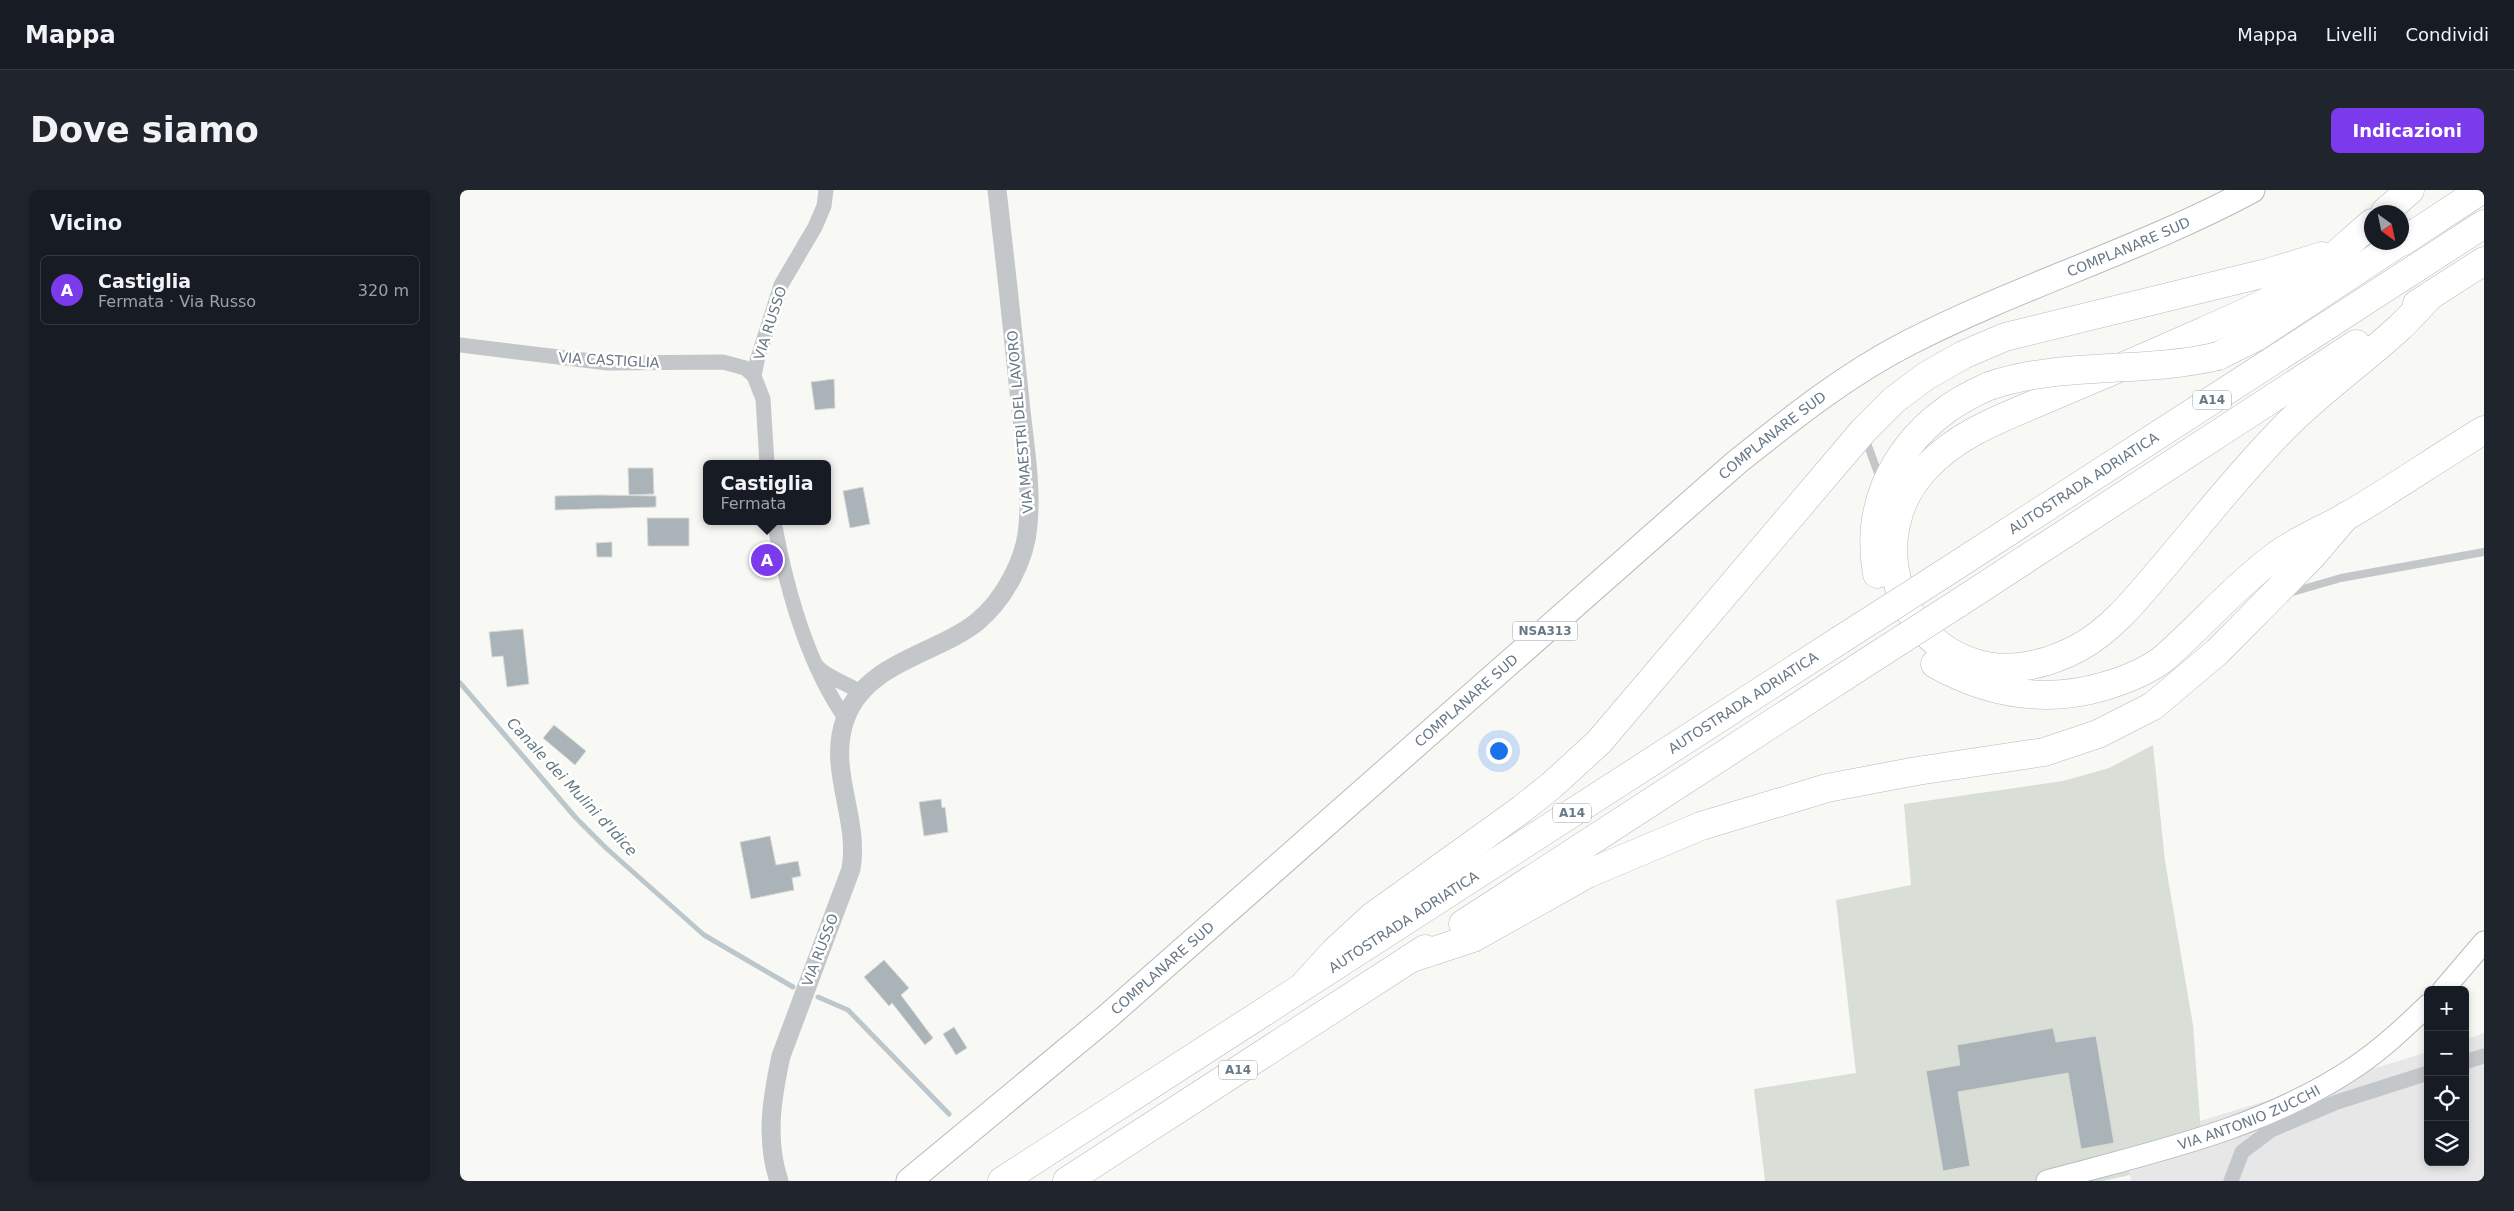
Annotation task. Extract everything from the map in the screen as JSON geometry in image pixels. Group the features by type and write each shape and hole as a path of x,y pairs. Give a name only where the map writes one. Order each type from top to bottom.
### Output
{"highway":[{"name":"COMPLANARE SUD","path":"909,1181 1106,1017 1737,462 1789,420 1851,375 1917,338 2012,295 2200,218 2252,190"},
{"path":"2393,205 2410,190"},
{"path":"2409,237 2480,190"},
{"name":"AUTOSTRADA ADRIATICA","path":"1002,1181 2484,224"},
{"path":"2364,230 2310,276 2281,294 2181,341 1990,423 1953,443 1938,456 1911,486 1894,525 1892,566 1904,603 1912,618 1926,633 1955,654 1974,663 1997,667 2041,663 2081,647 2099,635 2135,600 2284,428 2331,383 2399,328 2432,294"},
{"path":"1303,986 1336,950 1373,916 1522,809 1552,785 1599,742 1864,431 1894,400 1926,376 1963,355 2005,337 2270,272 2340,249"},
{"path":"2389,250 2256,337 2218,356 2189,362 2053,372 2011,378 1970,394 1933,420 1900,456 1883,487 1875,518 1873,554 1880,590 1898,630 1919,652 1948,672 1992,689 2029,696 2069,695 2120,682 2144,671 2161,660 2248,577 2276,555 2346,516 2484,430"},
{"name":"A14","path":"1067,1181 2484,261"},
{"path":"1409,959 1473,938 1587,874 1701,826 1827,788 1917,771 2044,752 2098,734 2153,706 2217,652 2311,557 2346,516"}],"main road":[{"path":"2446,986 2484,942"},
{"name":"VIA ANTONIO ZUCCHI","path":"2047,1181 2213,1136 2280,1109 2355,1067 2379,1049 2424,1009"}],"street":[{"name":"VIA RUSSO","path":"767,460 762,400 754,376 781,285 815,227 824,206 826,190"},
{"name":"VIA MAESTRI DEL LAVORO","path":"860,692 891,668 960,634 979,620 998,599 1022,554 1028,525 1028,473 997,190"},
{"name":"VIA CASTIGLIA","path":"460,345 608,363 723,362 745,368 754,376"},
{"path":"775,525 802,627 815,664 826,690 845,718"},
{"path":"815,664 823,672 846,682 860,692"},
{"name":"VIA RUSSO","path":"779,1181 772,1145 771,1125 776,1080 782,1056 851,869 854,852 853,833 839,763 838,748 845,718 860,692"},
{"path":"2469,1061 2484,1056"},
{"name":"VIA ANTONIO ZUCCHI","path":"2231,1181 2242,1152 2271,1130 2337,1102 2424,1074"}],"lane":[{"path":"1864,431 1873,463 1883,487"},
{"path":"2270,598 2341,578 2484,552"}],"shaded area":[{"path":"2153,745 2165,861 2193,1025 2201,1133 2127,1156 2130,1175 2103,1181 1765,1181 1754,1089 1856,1073 1836,900 1911,885 1904,804 2063,781 2109,768"},
{"path":"2484,1033 2484,1181 2131,1181 2127,1156 2200,1133 2200,1121 2424,1053 2424,1166 2469,1166 2469,1039"}],"building":[{"path":"834,379 835,408 815,410 811,382"},
{"path":"628,468 653,468 654,494 629,495"},
{"path":"863,487 870,524 850,528 843,491"},
{"path":"555,496 656,496 656,507 555,510"},
{"path":"647,518 689,518 689,546 648,546"},
{"path":"612,542 612,557 597,557 596,543"},
{"path":"523,629 529,684 507,687 503,656 492,657 489,632"},
{"path":"554,725 586,751 575,765 543,738"},
{"path":"941,799 942,808 945,807 948,832 924,836 919,802"},
{"path":"770,836 776,865 798,861 801,876 792,878 794,890 751,899 740,842"},
{"path":"884,960 909,988 901,995 933,1038 925,1045 892,1003 889,1006 864,977"},
{"path":"954,1027 967,1048 956,1055 943,1034"},
{"path":"2053,1028 2056,1042 2096,1036 2114,1143 2081,1149 2068,1073 1958,1092 1970,1166 1943,1171 1926,1071 1960,1065 1957,1045"}],"waterway":[{"name":"Canale dei Mulini d'Idice","path":"460,683 576,818 606,848 704,935 793,987"},
{"name":"Canale dei Mulini d'Idice","path":"818,997 848,1010 949,1114"}],"place":[{"name":"Castiglia","path":"767,560"}]}
